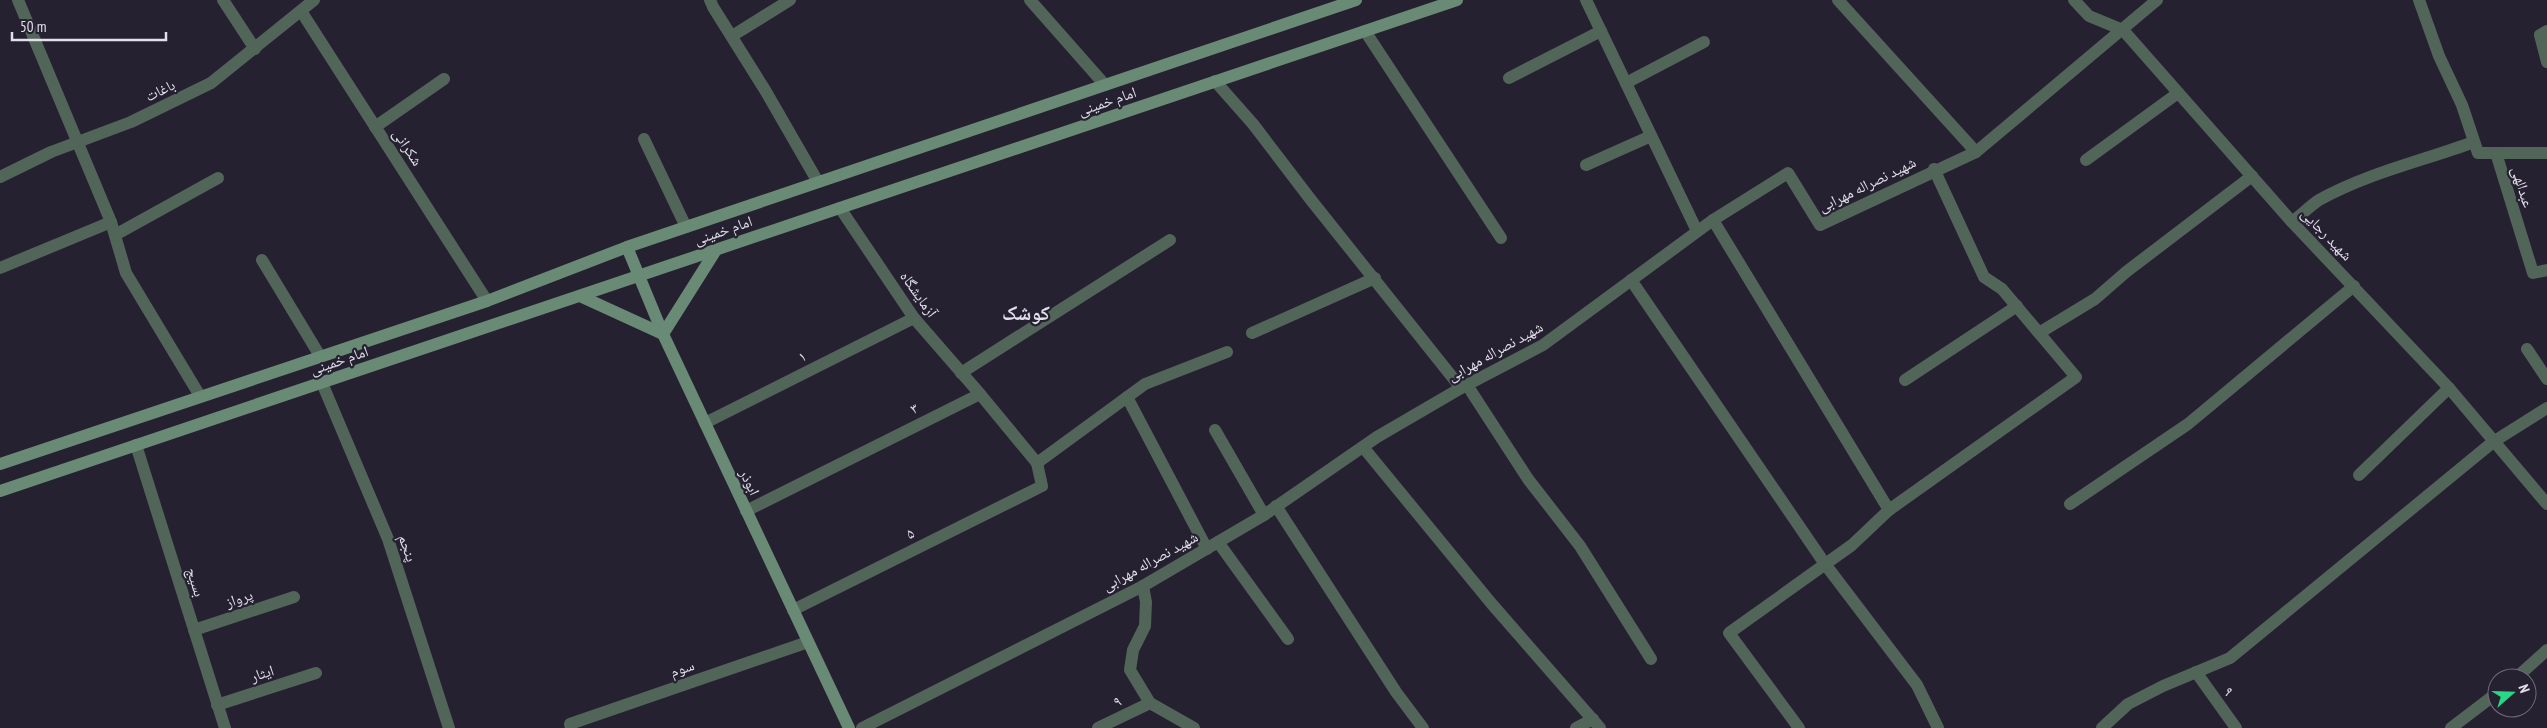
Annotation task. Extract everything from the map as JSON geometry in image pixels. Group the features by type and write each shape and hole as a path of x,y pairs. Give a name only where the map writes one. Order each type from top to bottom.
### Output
{"main road":[{"name":"امام خمینی","path":"0,464 487,301 686,226 1356,0"},
{"name":"امام خمینی","path":"0,491 1457,0"},
{"name":"ابوذر","path":"627,247 662,334 849,728"},
{"path":"580,296 662,334 716,250"}],"street":[{"path":"18,0 111,222 126,272 200,396"},
{"path":"223,0 255,49"},
{"name":"باغات","path":"0,177 51,152 131,122 211,83 314,0"},
{"path":"710,0 712,7 732,36 818,182"},
{"path":"732,36 790,0"},
{"path":"1030,0 1105,85"},
{"path":"1586,0 1697,231"},
{"path":"1838,0 1976,152"},
{"name":"شهید رجایی","path":"2074,0 2089,16 2123,30 2292,222 2449,388 2547,504"},
{"name":"شهید نصراله مهرابی","path":"862,728 1143,586 1264,515 1363,447 1464,386 1542,346 1712,220 1788,173 1820,225 1976,152 2157,0"},
{"path":"2419,0 2439,56 2462,105 2478,153 2547,153"},
{"name":"شکرانی","path":"301,11 487,301"},
{"path":"1365,31 1501,238"},
{"path":"1508,78 1601,31"},
{"path":"2547,31 2540,35 2547,62"},
{"path":"1626,83 1704,42"},
{"path":"375,127 444,79"},
{"path":"1216,81 1254,124 1374,278 1464,386 1528,479 1580,546 1651,660"},
{"path":"2086,160 2178,93"},
{"path":"1586,165 1651,136"},
{"path":"644,139 686,226"},
{"path":"2292,222 2319,201 2379,172 2427,160 2474,142"},
{"name":"عبدالهی","path":"2496,153 2532,274 2547,270"},
{"path":"1799,728 1729,633 1852,545 1889,510 2076,377 2002,289 1984,277 1934,170"},
{"path":"2040,333 2095,299 2126,272 2252,176"},
{"path":"115,235 218,178"},
{"name":"آزمایشگاه","path":"840,208 914,318 980,394"},
{"path":"1712,220 1889,510"},
{"path":"0,268 111,222"},
{"path":"962,373 1170,240"},
{"path":"262,260 320,356"},
{"path":"1252,332 1374,278"},
{"path":"1631,280 1825,564 1918,685 1938,728"},
{"path":"2070,504 2188,424 2354,286"},
{"path":"1905,380 2017,306"},
{"name":"۱","path":"704,422 914,318"},
{"path":"2527,349 2547,379"},
{"path":"980,394 1037,463 1144,384 1227,352"},
{"name":"پنجم","path":"322,383 388,539 449,728"},
{"path":"2359,475 2449,388"},
{"name":"۳","path":"746,510 980,394"},
{"path":"1127,397 1213,545 1288,639"},
{"path":"2102,728 2128,704 2163,686 2230,658 2493,442 2547,408"},
{"path":"1215,430 1264,515"},
{"name":"بسیج","path":"136,445 225,728"},
{"path":"1363,447 1491,603 1597,723 1576,728"},
{"name":"۵","path":"793,610 1042,486 1037,463"},
{"path":"1276,506 1396,692 1423,728"},
{"path":"1143,586 1146,602 1145,626 1133,650 1130,670 1150,703 1194,728"},
{"name":"پرواز","path":"194,630 294,597"},
{"name":"سوم","path":"571,728 570,724 808,642"},
{"path":"2527,668 2547,650"},
{"name":"۹","path":"2196,672 2236,728"},
{"name":"ایثار","path":"217,705 316,673"},
{"path":"2451,728 2487,701"},
{"name":"۹","path":"1098,728 1150,703"}],"district":[{"name":"کوشک","path":"1026,313"}]}
